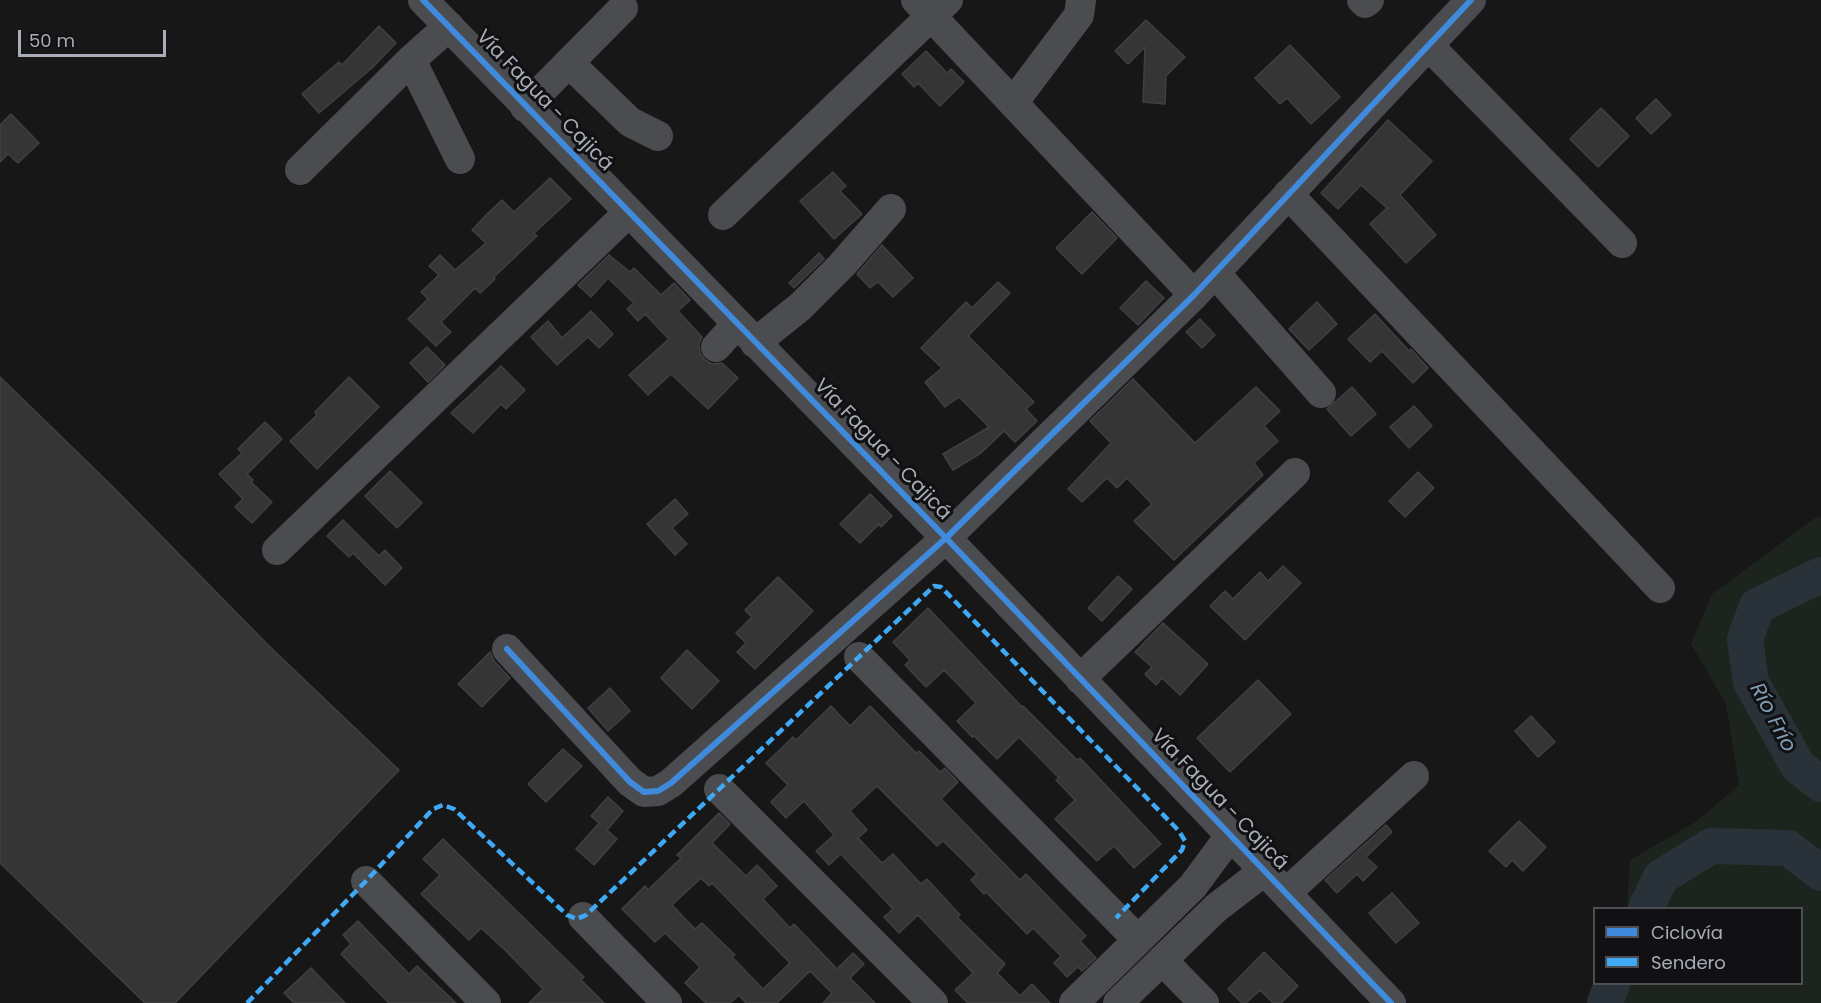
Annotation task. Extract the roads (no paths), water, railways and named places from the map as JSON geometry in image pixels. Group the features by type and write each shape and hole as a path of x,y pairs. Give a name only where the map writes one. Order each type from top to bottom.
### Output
{"street":[{"name":"Vía Fagua - Cajicá","path":"423,0 946,538 1391,1003"},
{"path":"1013,102 1079,15 1081,0"},
{"path":"1362,0 1365,3 1369,0"},
{"path":"507,649 630,782 644,792 658,791 671,783 946,538 1194,295 1429,46 1466,2"},
{"path":"723,215 932,5 1013,102 1194,295"},
{"path":"525,107 623,8"},
{"path":"300,170 411,60 449,26"},
{"path":"1429,46 1623,243"},
{"path":"411,60 460,159"},
{"path":"569,63 630,122 658,136"},
{"path":"1288,194 1660,588"},
{"path":"716,347 801,306 842,265 891,209"},
{"path":"277,550 628,213"},
{"path":"1215,273 1321,393"},
{"path":"1080,680 1294,473"},
{"path":"859,657 1138,940"},
{"path":"1286,892 1414,776"},
{"path":"719,789 933,1003"},
{"path":"1074,1003 1193,886 1230,836"},
{"path":"1118,1003 1216,908 1264,871"},
{"path":"366,881 486,1003"},
{"path":"1193,886 1216,908"},
{"path":"583,916 667,1003"},
{"path":"1162,916 1173,950 1203,1003"}],"waterway":[{"name":"Río Frío","path":"1821,575 1757,606 1745,639 1751,682 1798,766 1821,784"},
{"name":"Río Frío","path":"1646,907 1661,877 1711,846 1788,848 1821,873"},
{"name":"Río Frío","path":"1605,1003 1612,985"}]}
